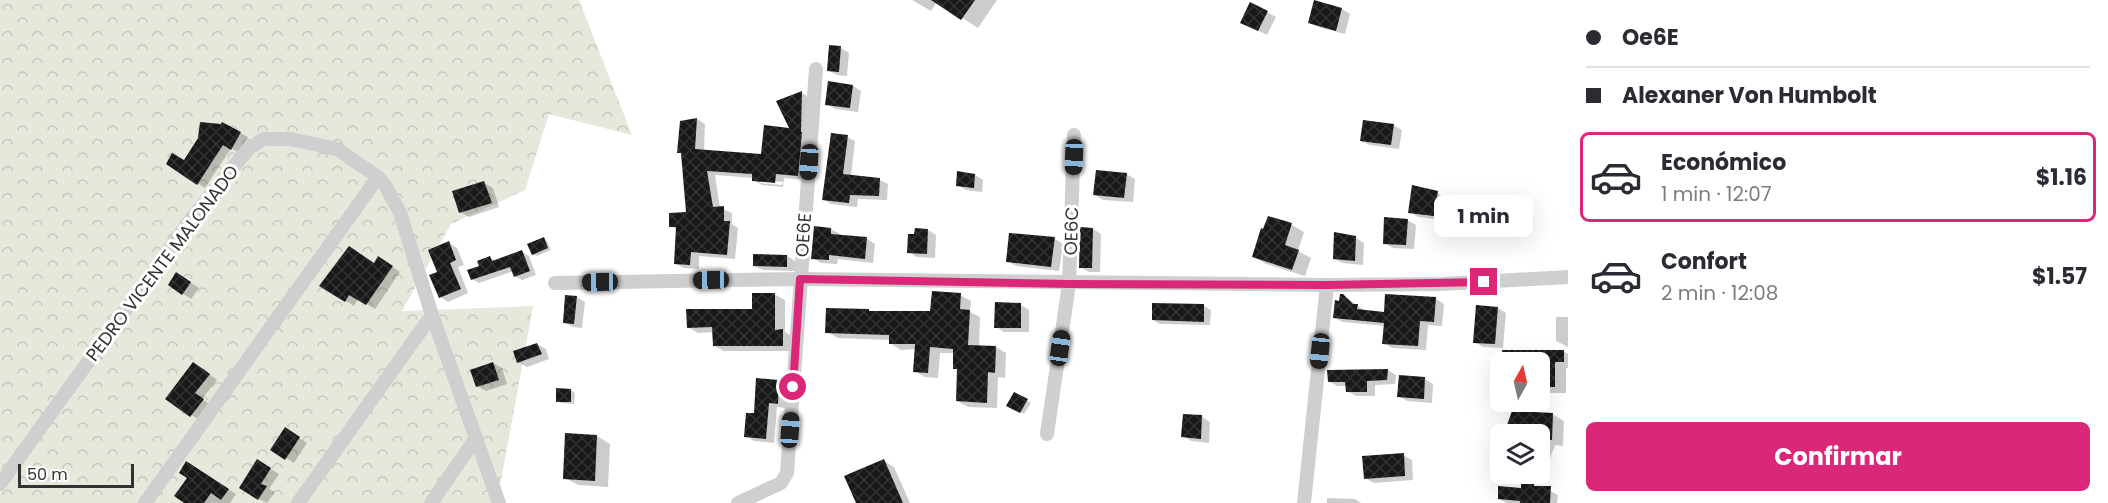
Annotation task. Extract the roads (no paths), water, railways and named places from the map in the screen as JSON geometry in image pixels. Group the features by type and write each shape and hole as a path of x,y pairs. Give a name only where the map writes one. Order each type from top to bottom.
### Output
{"street":[{"name":"OE6E","path":"738,503 781,483 787,473 816,69"},
{"name":"OE6C","path":"1047,434 1070,284 1074,135"},
{"name":"PEDRO VICENTE MALONADO","path":"0,484 191,219 249,148 264,139 290,138 337,148 378,177 400,213 432,315 499,503"},
{"path":"145,503 378,177"},
{"path":"555,283 800,279 1070,284 1327,285 1442,284 1568,277"},
{"path":"1304,503 1327,285"},
{"path":"298,503 432,315"},
{"path":"431,503 476,438"}]}
